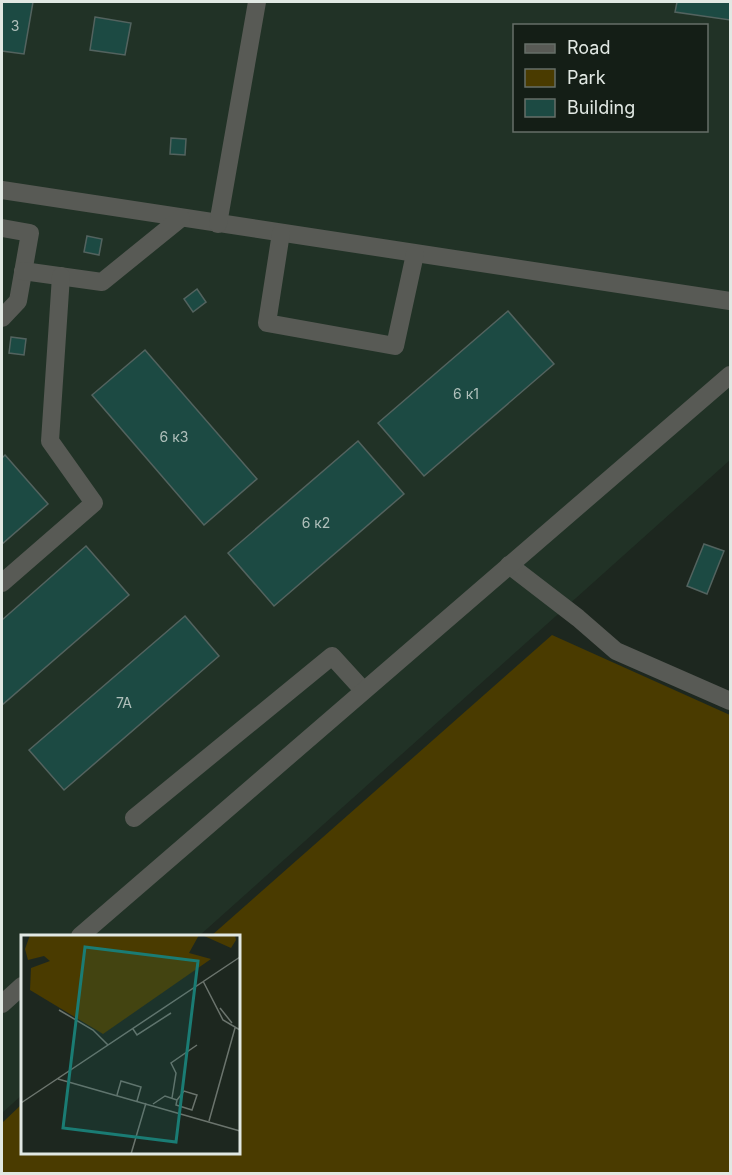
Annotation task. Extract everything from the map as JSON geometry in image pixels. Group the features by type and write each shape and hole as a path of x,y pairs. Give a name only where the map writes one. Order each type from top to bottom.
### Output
{"street":[{"path":"218,224 257,2"},
{"path":"2,190 730,302"},
{"path":"24,271 102,282 181,218"},
{"path":"2,228 30,233 18,301 2,318"},
{"path":"281,233 267,322 395,346 415,254"},
{"path":"2,583 93,503 50,441 60,276"},
{"path":"81,935 730,375"},
{"path":"509,565 578,618 616,651 730,701"},
{"path":"134,818 332,656 363,690"},
{"path":"2,1004 21,987"}],"shaded area":[{"path":"2,2 730,2 730,460 200,935 21,935 21,1096 2,1113"}],"green space":[{"path":"552,635 730,715 730,1173 2,1173 2,1123 21,1105 21,1154 240,1154 240,935 212,935"}],"building":[{"path":"2,2 33,2 24,54 2,51"},
{"path":"677,2 730,2 730,20 675,12"},
{"path":"95,17 131,23 125,55 90,50"},
{"path":"171,138 186,139 185,155 170,154"},
{"path":"87,236 102,239 99,255 84,252"},
{"path":"197,289 206,302 193,312 184,299"},
{"path":"508,311 554,364 424,476 378,423"},
{"path":"11,337 26,339 24,355 9,353"},
{"path":"145,350 257,479 204,525 92,395"},
{"path":"358,441 404,494 274,606 228,553"},
{"path":"5,455 48,504 2,544 2,458"},
{"path":"704,544 724,551 707,594 687,586"},
{"path":"86,546 129,595 2,705 2,620"},
{"path":"185,616 219,656 64,790 29,750"}]}
